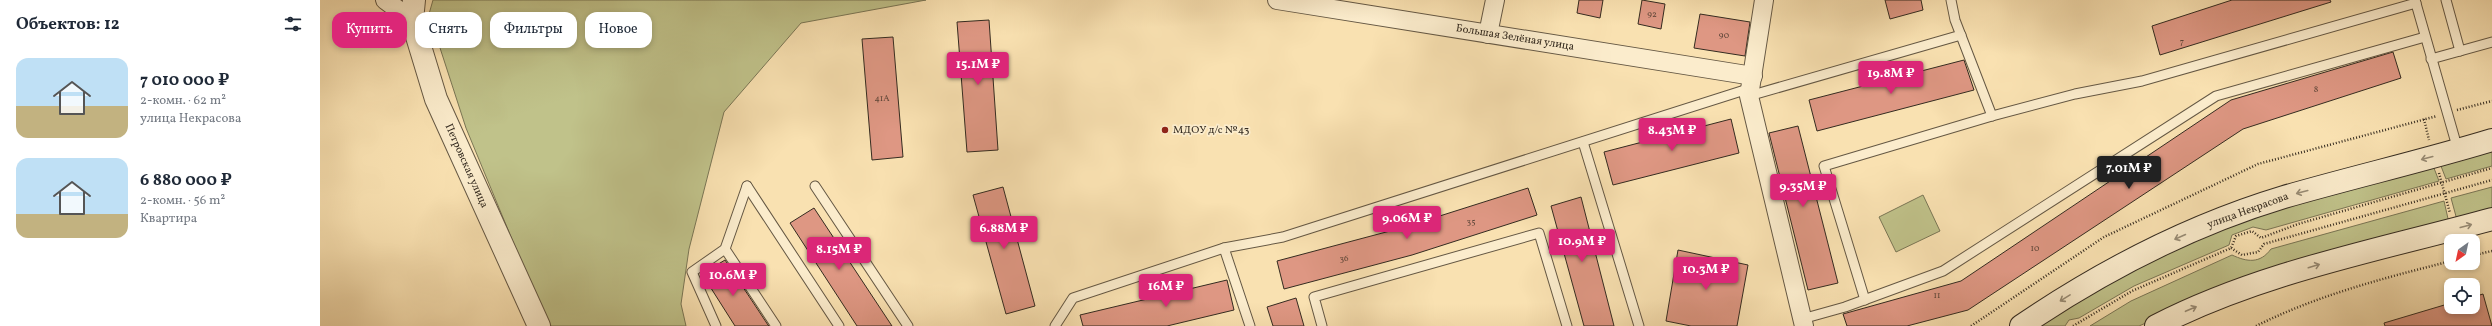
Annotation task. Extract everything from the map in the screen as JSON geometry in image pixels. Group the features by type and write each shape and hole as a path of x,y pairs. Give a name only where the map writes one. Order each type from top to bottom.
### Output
{"main road":[{"name":"Петровская улица","path":"413,10 436,99 539,326"},
{"name":"улица Некрасова","path":"2021,326 2130,259 2202,227 2283,198 2492,140"},
{"path":"2156,326 2236,290 2320,264 2492,219"}],"street":[{"path":"385,0 413,10"},
{"name":"Большая Зелёная улица","path":"1277,0 1488,34 1751,87"},
{"path":"1488,34 1495,0"},
{"path":"1764,0 1751,87 1803,322"}],"lane":[{"path":"1951,0 1955,20 1992,116"},
{"path":"2446,0 2460,51"},
{"path":"1865,300 1824,166 1992,116 2075,94 2142,81 2416,2 2446,113 2458,150"},
{"path":"1056,326 1073,298 1224,248 1283,237 1751,87 1961,35"},
{"path":"1803,322 1943,271 2216,96 2425,37"},
{"path":"2431,59 2492,42"},
{"path":"1582,142 1639,326"},
{"path":"716,326 692,272 725,249 747,186 839,326"},
{"path":"815,186 908,326"},
{"path":"1322,326 1314,297 1539,234 1567,326"},
{"path":"1224,248 1250,326"},
{"path":"725,249 776,326"}],"path":[{"path":"1971,326 2104,237 2258,164 2492,101"},
{"path":"2424,119 2455,229"},
{"path":"2073,326 2132,291 2231,248 2236,236 2252,231 2261,238 2298,224 2492,168"},
{"path":"2231,248 2242,256 2258,252 2264,244 2492,180"},
{"path":"2480,254 2492,251"},
{"path":"2256,326 2290,309 2364,283 2444,263"}],"green space":[{"path":"433,0 926,0 801,23 724,112 689,249 681,304 686,326 551,326 530,283 466,128 440,48 482,48 482,12 430,12"},
{"path":"2492,146 2492,166 2446,179 2439,161"},
{"path":"2432,163 2439,181 2266,230 2253,227 2232,235 2229,245 2134,286 2079,318 2069,320 2065,326 2037,326 2138,268 2217,229 2290,204"},
{"path":"2492,187 2492,210 2457,220 2451,198"},
{"path":"1923,195 1940,231 1896,252 1879,217"},
{"path":"2444,201 2449,223 2234,284 2139,326 2090,326 2131,301 2232,255 2248,260 2258,259 2267,254 2271,249"}],"building":[{"path":"1579,0 1603,0 1600,18 1577,13"},
{"path":"1642,0 1665,4 1661,29 1638,24"},
{"path":"1885,0 1921,0 1923,10 1890,19"},
{"path":"2232,0 2330,0 2331,2 2160,55 2152,26"},
{"path":"1700,14 1750,22 1745,56 1694,48"},
{"path":"989,20 998,150 967,152 957,22"},
{"path":"893,37 903,157 872,160 862,39"},
{"path":"2393,52 2401,78 2243,129 1968,310 1907,326 1847,326 1843,314 1961,281 2231,100"},
{"path":"1964,60 1974,90 1817,131 1809,100"},
{"path":"1731,119 1739,153 1613,185 1604,152"},
{"path":"1798,126 1838,283 1808,290 1769,133"},
{"path":"1003,187 1035,306 1006,314 973,195"},
{"path":"1528,188 1537,215 1412,255 1284,289 1277,261 1405,227"},
{"path":"1581,197 1614,326 1584,326 1551,206"},
{"path":"814,208 892,326 857,326 790,223"},
{"path":"1678,250 1748,265 1737,326 1691,326 1666,321"},
{"path":"725,260 769,326 735,326 702,274"},
{"path":"1227,280 1234,310 1167,326 1083,326 1080,315"},
{"path":"2483,294 2492,326 2385,326 2384,323 2444,305 2444,314 2480,314 2480,295"},
{"path":"1296,298 1304,326 1273,326 1267,307"}],"place":[{"name":"МДОУ д/с №43","path":"1165,130"}]}
